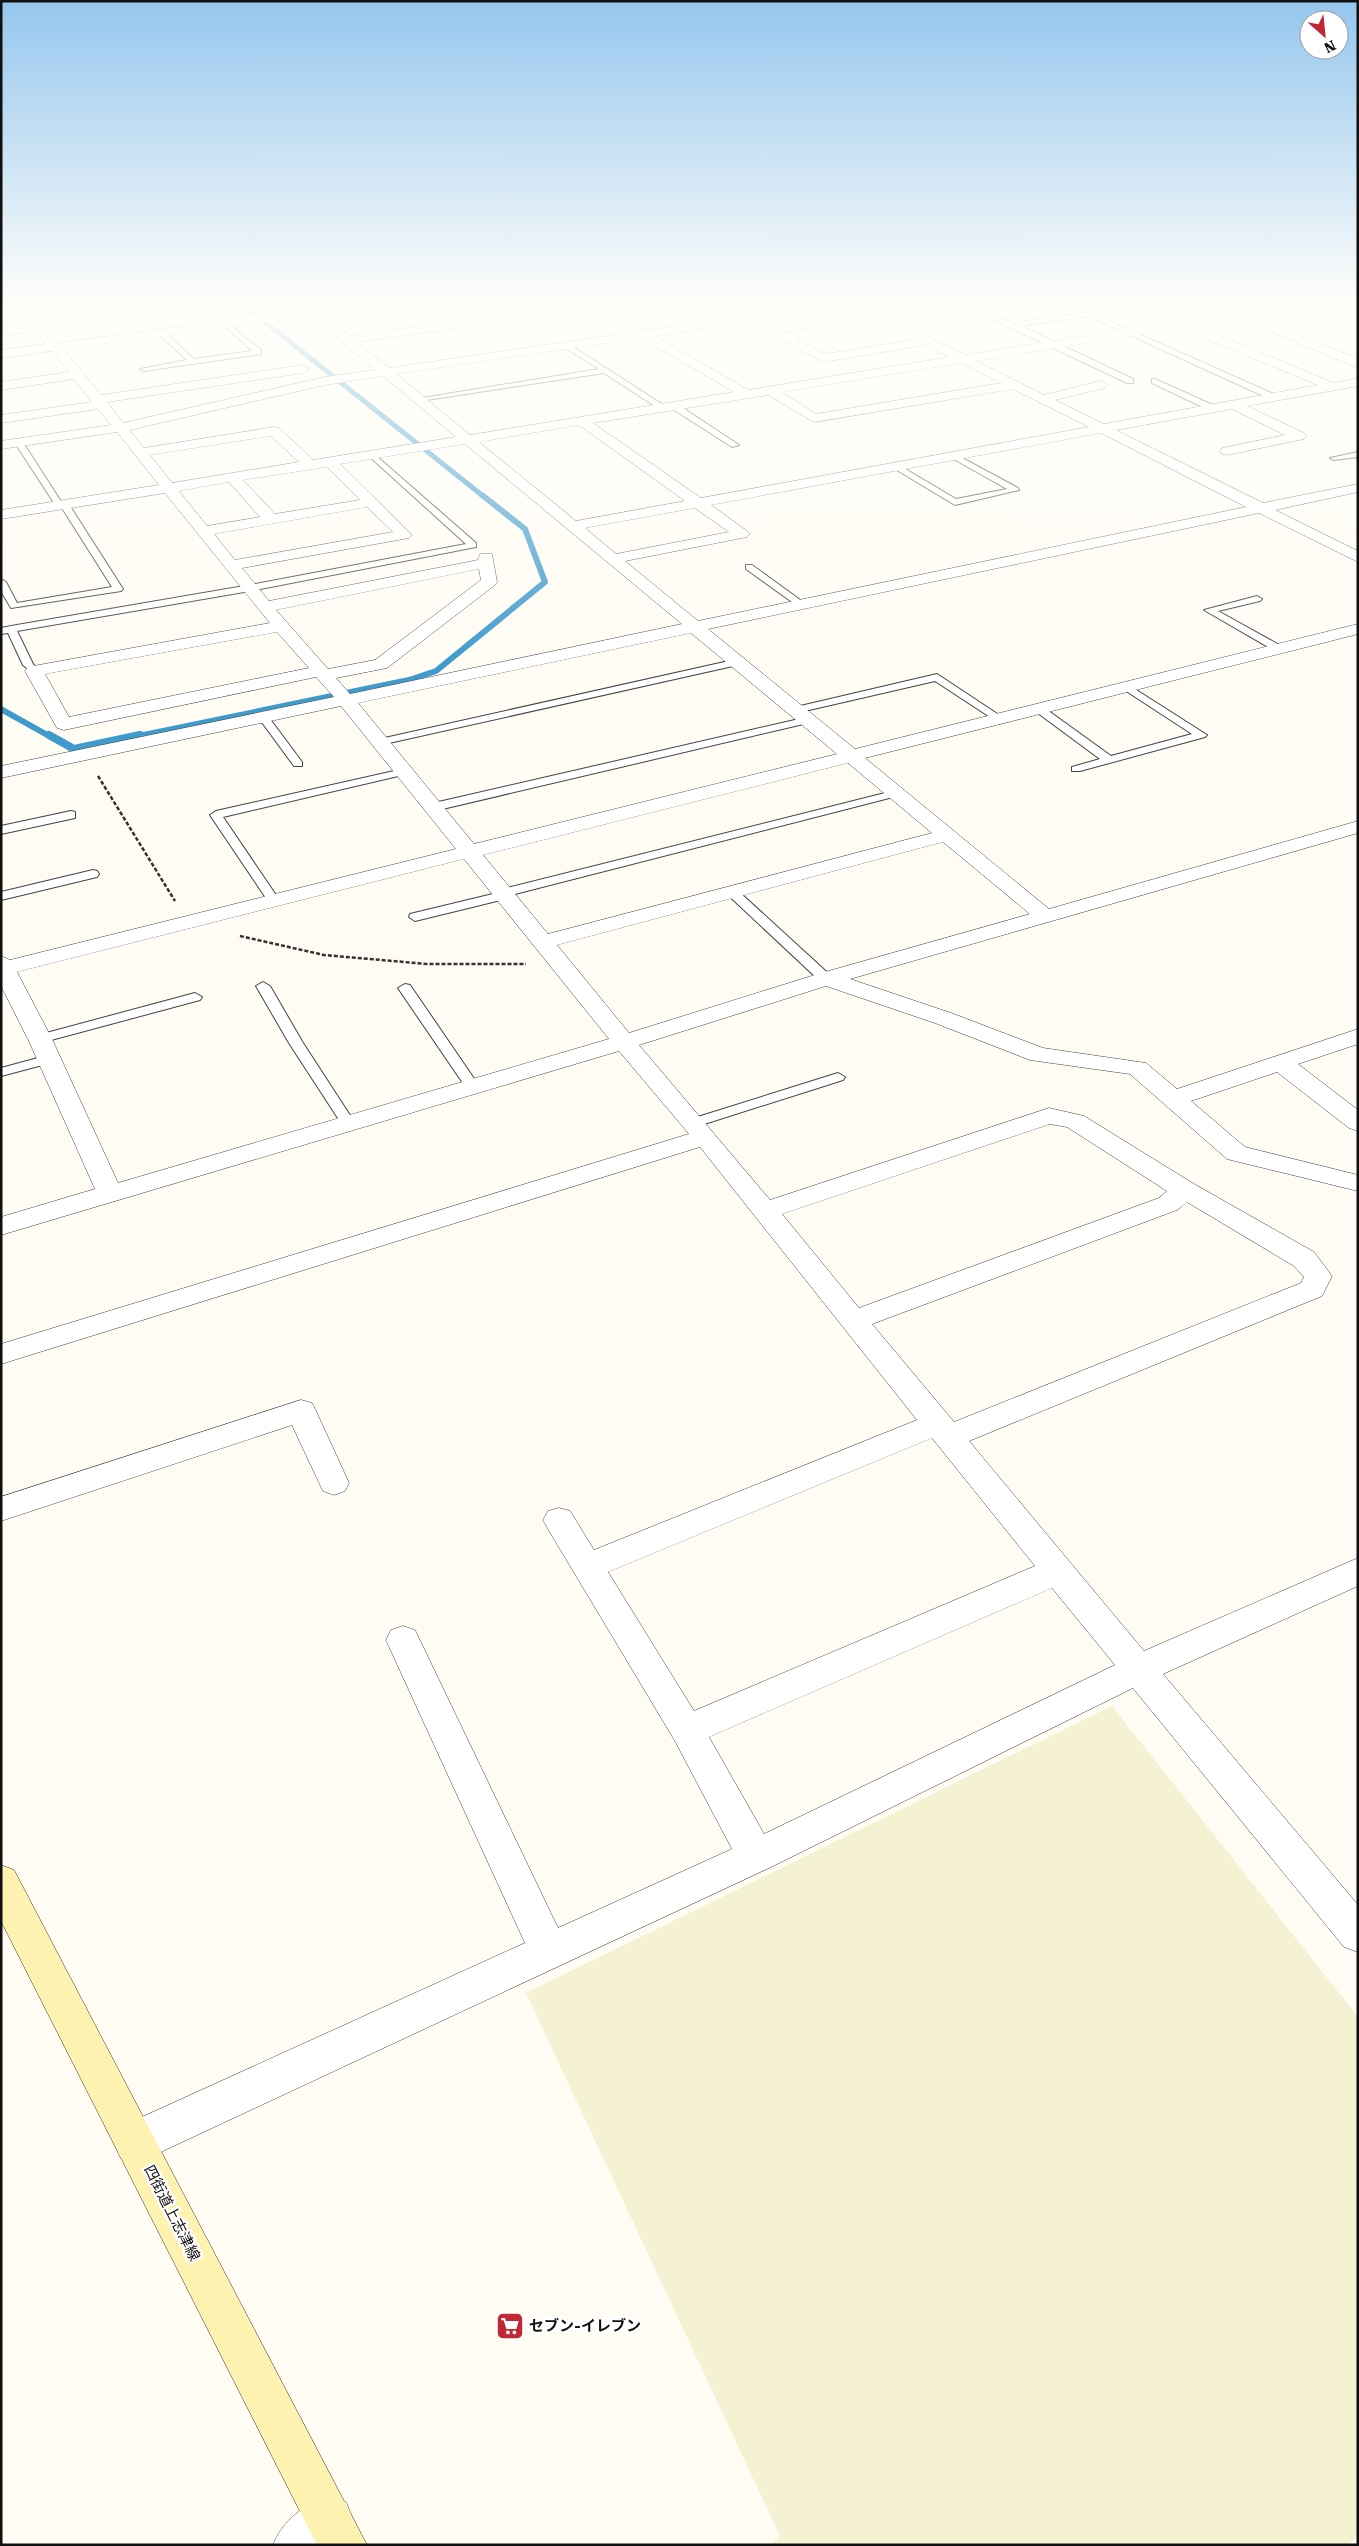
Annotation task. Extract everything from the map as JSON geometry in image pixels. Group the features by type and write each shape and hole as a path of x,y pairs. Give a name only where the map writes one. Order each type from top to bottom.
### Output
{"main road":[{"name":"四街道上志津線","path":"1,1882 135,2142 323,2536"}],"street":[{"path":"117,425 265,607 343,696 1057,1571 1358,1934"},
{"path":"1,445 133,425"},
{"path":"451,425 1045,916"},
{"path":"1,515 558,425"},
{"path":"587,425 742,534 613,559"},
{"path":"1094,425 1358,557"},
{"path":"573,526 1118,425"},
{"path":"1227,451 1299,436 1276,425"},
{"path":"140,453 274,431 310,465"},
{"path":"231,566 404,535 330,462"},
{"path":"233,478 271,519"},
{"path":"1,772 263,717 343,696 696,628 1358,488"},
{"path":"203,531 371,502"},
{"path":"265,607 486,560 489,582 381,664 321,673 64,724 34,671 281,626"},
{"path":"110,1194 45,1049 2,967 274,901 1358,629"},
{"path":"1,1226 624,1042 826,979 1358,828"},
{"path":"543,942 948,835"},
{"path":"826,979 943,1018 1038,1055 1137,1068 1236,1152 1358,1183"},
{"path":"1173,1099 1358,1036"},
{"path":"1280,1062 1358,1123"},
{"path":"589,1566 1312,1289 1318,1276 1304,1259 1185,1190 1075,1121 1049,1116 764,1211"},
{"path":"1,1354 699,1130"},
{"path":"854,1320 1168,1204 1185,1190"},
{"path":"1,1509 301,1411 334,1483"},
{"path":"559,1520 589,1566 686,1730 756,1856"},
{"path":"135,2142 756,1856 1139,1669 1358,1570"},
{"path":"686,1730 1057,1571"},
{"path":"403,1640 549,1952"}],"lane":[{"path":"700,425 735,445"},
{"path":"1,582 14,606 118,589 63,505 19,443"},
{"path":"1334,458 1358,454"},
{"path":"34,671 28,665 6,630 250,588 473,545 373,455"},
{"path":"894,466 955,502 1015,490 952,455"},
{"path":"749,567 802,605"},
{"path":"1257,598 1209,610 1278,649"},
{"path":"380,742 738,662"},
{"path":"434,807 802,715 937,677 1000,719"},
{"path":"1076,769 1201,735 1127,687"},
{"path":"1039,709 1109,760"},
{"path":"263,717 298,764"},
{"path":"274,901 216,815 404,772"},
{"path":"415,917 896,793"},
{"path":"1,830 71,815"},
{"path":"1,896 93,874"},
{"path":"732,892 826,979"},
{"path":"263,986 296,1043 348,1123"},
{"path":"405,988 472,1086"},
{"path":"1,1072 45,1049 195,997"},
{"path":"699,1130 838,1077"}],"path":[{"path":"85,755 188,922 324,955 427,964 561,964"}],"shaded area":[{"path":"1112,1706 1358,2017 1358,2537 1347,2545 771,2545 780,2536 526,1993"}],"waterway":[{"path":"394,425 483,496"},
{"path":"134,737 409,680 436,671 545,582 525,529 482,495"},
{"path":"1,709 51,737"},
{"path":"49,735 74,749 140,735"}],"place":[{"name":"セブン-イレブン","path":"510,2326"}]}
